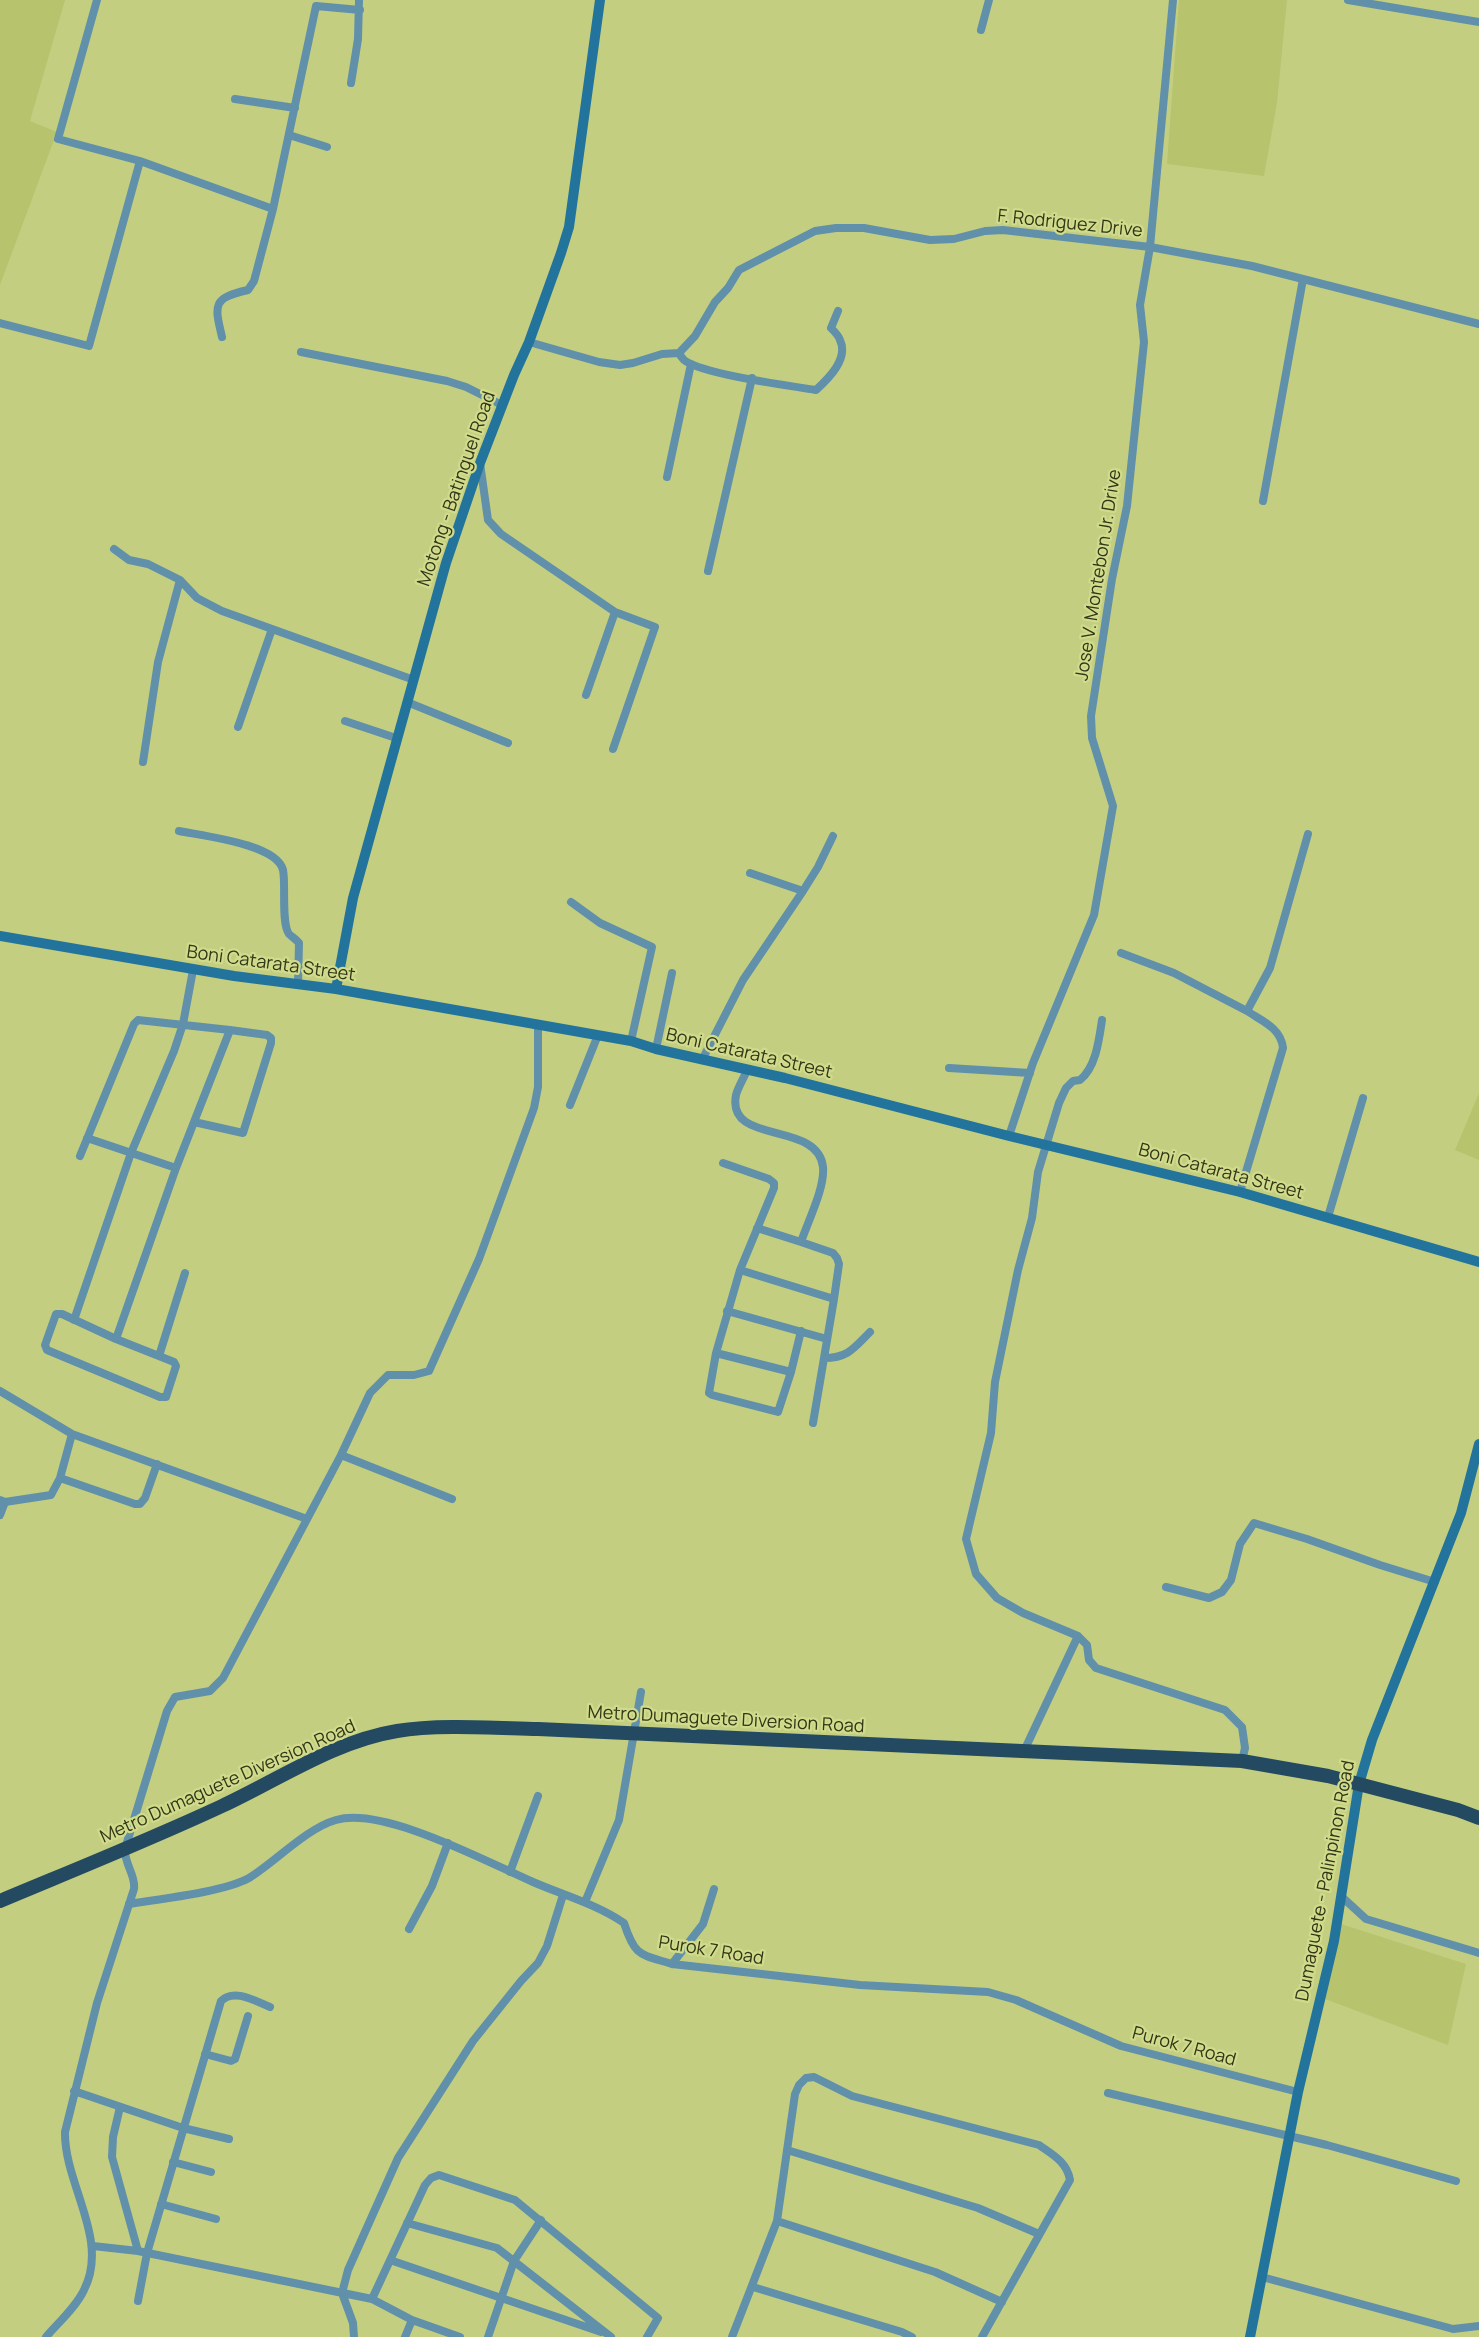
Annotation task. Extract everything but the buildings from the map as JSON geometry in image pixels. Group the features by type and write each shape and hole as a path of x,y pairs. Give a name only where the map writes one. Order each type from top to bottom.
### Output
{"highway":[{"name":"Metro Dumaguete Diversion Road","path":"0,1901 125,1849 330,1753 360,1741 398,1731 486,1728 1242,1761 1359,1784 1458,1810 1479,1818"}],"street":[{"path":"97,0 58,139 140,160 273,209"},
{"path":"351,83 357,54 360,10 358,0"},
{"name":"Motong - Batinguel Road","path":"336,988 353,898 446,563 480,463 529,342 569,227 600,0"},
{"path":"981,30 989,0"},
{"name":"Jose V. Montebon Jr. Drive","path":"1009,1136 1030,1073 1094,915 1113,806 1092,738 1091,716 1112,579 1127,506 1144,342 1140,305 1150,247 1173,0"},
{"path":"1348,0 1479,22"},
{"path":"222,337 217,311 219,303 225,296 248,290 252,286 273,209 316,6 360,10"},
{"path":"235,99 295,108"},
{"path":"289,135 327,147"},
{"path":"0,323 89,346 140,160"},
{"name":"F. Rodriguez Drive","path":"679,353 695,336 715,302 728,288 739,270 815,231 836,228 864,228 930,240 954,239 985,231 1003,230 1150,247 1252,266 1479,324"},
{"path":"1263,501 1304,279"},
{"path":"529,342 599,362 620,365 662,354 679,353 691,364 816,390 831,376 842,353 840,340 831,328 838,311"},
{"path":"301,352 447,381 466,387 502,405"},
{"path":"668,477 691,364"},
{"path":"708,571 752,378"},
{"path":"480,463 488,520 501,534 615,612 655,627 613,749"},
{"path":"114,549 129,560 148,564 180,580 197,598 207,604 237,617 414,680"},
{"path":"143,762 159,662 180,580"},
{"path":"586,695 615,612"},
{"path":"238,727 272,629"},
{"path":"407,702 508,743"},
{"path":"345,721 396,738"},
{"path":"179,831 256,848 276,858 283,871 282,894 288,932 299,943 298,984"},
{"path":"1247,1011 1270,968 1308,834"},
{"path":"702,1060 743,980 818,867 833,836"},
{"path":"750,873 803,891"},
{"path":"571,903 600,923 652,947 631,1041"},
{"name":"Boni Catarata Street","path":"0,936 193,970 336,988 631,1041 702,1060 820,1086 1009,1136 1240,1192 1479,1262"},
{"path":"1122,953 1174,973 1247,1011 1279,1033 1282,1038 1283,1047 1240,1192"},
{"path":"74,1320 131,1153 183,1024 193,970"},
{"path":"656,1049 672,973"},
{"path":"80,1156 134,1024 138,1020 145,1019 267,1035 271,1038 243,1133 194,1122"},
{"path":"1102,1020 1096,1052 1087,1075 1080,1080 1073,1081 1066,1088 1059,1103 1038,1172 1032,1218 1018,1270 995,1382 991,1433 966,1539 976,1574 997,1598 1023,1613 1078,1636 1087,1645 1089,1660 1096,1668 1225,1710 1242,1727 1245,1748 1242,1761"},
{"path":"46,2337 84,2291 89,2277 93,2247 65,2143 74,2091 97,2003 135,1883 126,1863 125,1849 170,1703 182,1694 210,1691 223,1678 341,1455 370,1393 388,1375 414,1375 429,1371 479,1259 534,1108 538,1087 538,1024"},
{"path":"116,1339 176,1168 230,1030"},
{"path":"570,1105 598,1035"},
{"path":"949,1068 1030,1073"},
{"path":"747,1070 736,1094 735,1108 742,1120 756,1128 799,1139 814,1148 823,1164 822,1181 801,1242"},
{"path":"1328,1217 1363,1098"},
{"path":"87,1138 176,1168"},
{"path":"723,1163 770,1179 774,1183 774,1188 740,1270 716,1353 709,1392 712,1395 778,1412 801,1331"},
{"path":"757,1228 833,1253 837,1257 839,1264 834,1299 813,1423"},
{"path":"740,1270 834,1299"},
{"path":"159,1356 185,1272"},
{"path":"727,1311 827,1339"},
{"path":"56,1314 62,1314 74,1320 174,1362 176,1366 166,1397 160,1398 47,1350 45,1345 56,1314"},
{"path":"824,1358 838,1358 847,1354 870,1332"},
{"path":"716,1353 791,1372"},
{"path":"0,1391 72,1434 307,1519"},
{"path":"0,1515 2,1501 48,1497 54,1492 72,1434"},
{"name":"Dumaguete - Palinpinon Road","path":"1250,2337 1298,2092 1334,1941 1359,1784 1372,1740 1461,1513 1479,1444"},
{"path":"341,1455 452,1499"},
{"path":"60,1478 140,1504 146,1498 157,1464"},
{"path":"1166,1587 1209,1598 1222,1592 1231,1580 1240,1544 1254,1524 1307,1539 1435,1582"},
{"path":"1024,1751 1078,1636"},
{"path":"585,1902 619,1820 640,1692"},
{"path":"510,1872 538,1796"},
{"name":"Purok 7 Road","path":"129,1904 229,1886 247,1878 318,1828 335,1820 358,1817 448,1843 563,1895 585,1902 624,1923 631,1946 644,1955 672,1964 860,1985 988,1992 1016,2000 1121,2046 1298,2092"},
{"path":"409,1929 432,1886 448,1843"},
{"path":"672,1964 703,1924 714,1889"},
{"path":"354,2337 353,2323 342,2293 348,2270 398,2158 473,2041 538,1963 547,1946 563,1895"},
{"path":"1342,1897 1366,1919 1479,1953"},
{"path":"138,2301 147,2253 221,2001 227,1995 233,1994 270,2007"},
{"path":"205,2054 231,2061 235,2059 248,2016"},
{"path":"732,2337 777,2221 795,2094 799,2085 807,2078 814,2077 852,2096 1039,2145 1060,2160 1069,2170 1070,2180 982,2337"},
{"path":"74,2091 183,2128 229,2139"},
{"path":"1108,2093 1327,2145 1456,2181"},
{"path":"120,2107 113,2137 112,2157 138,2251"},
{"path":"787,2150 978,2208 1039,2234"},
{"path":"173,2162 211,2172"},
{"path":"372,2299 425,2185 431,2178 439,2175 514,2200 541,2220 658,2318 646,2337"},
{"path":"161,2204 216,2219"},
{"path":"488,2337 514,2261 541,2220"},
{"path":"777,2221 935,2272 1002,2302"},
{"path":"407,2223 496,2248 609,2336"},
{"path":"93,2247 138,2251 372,2299 412,2320 460,2337"},
{"path":"390,2260 609,2336"},
{"path":"1262,2277 1453,2329 1479,2326"},
{"path":"753,2287 912,2337"},
{"path":"405,2337 412,2320"}],"shaded area":[{"path":"0,0 65,0 30,121 57,132 0,285"},
{"path":"1179,0 1287,0 1277,103 1264,176 1167,164"},
{"path":"1479,1093 1479,1160 1455,1150"},
{"path":"1341,1924 1466,1964 1448,2045 1325,1999"}]}
